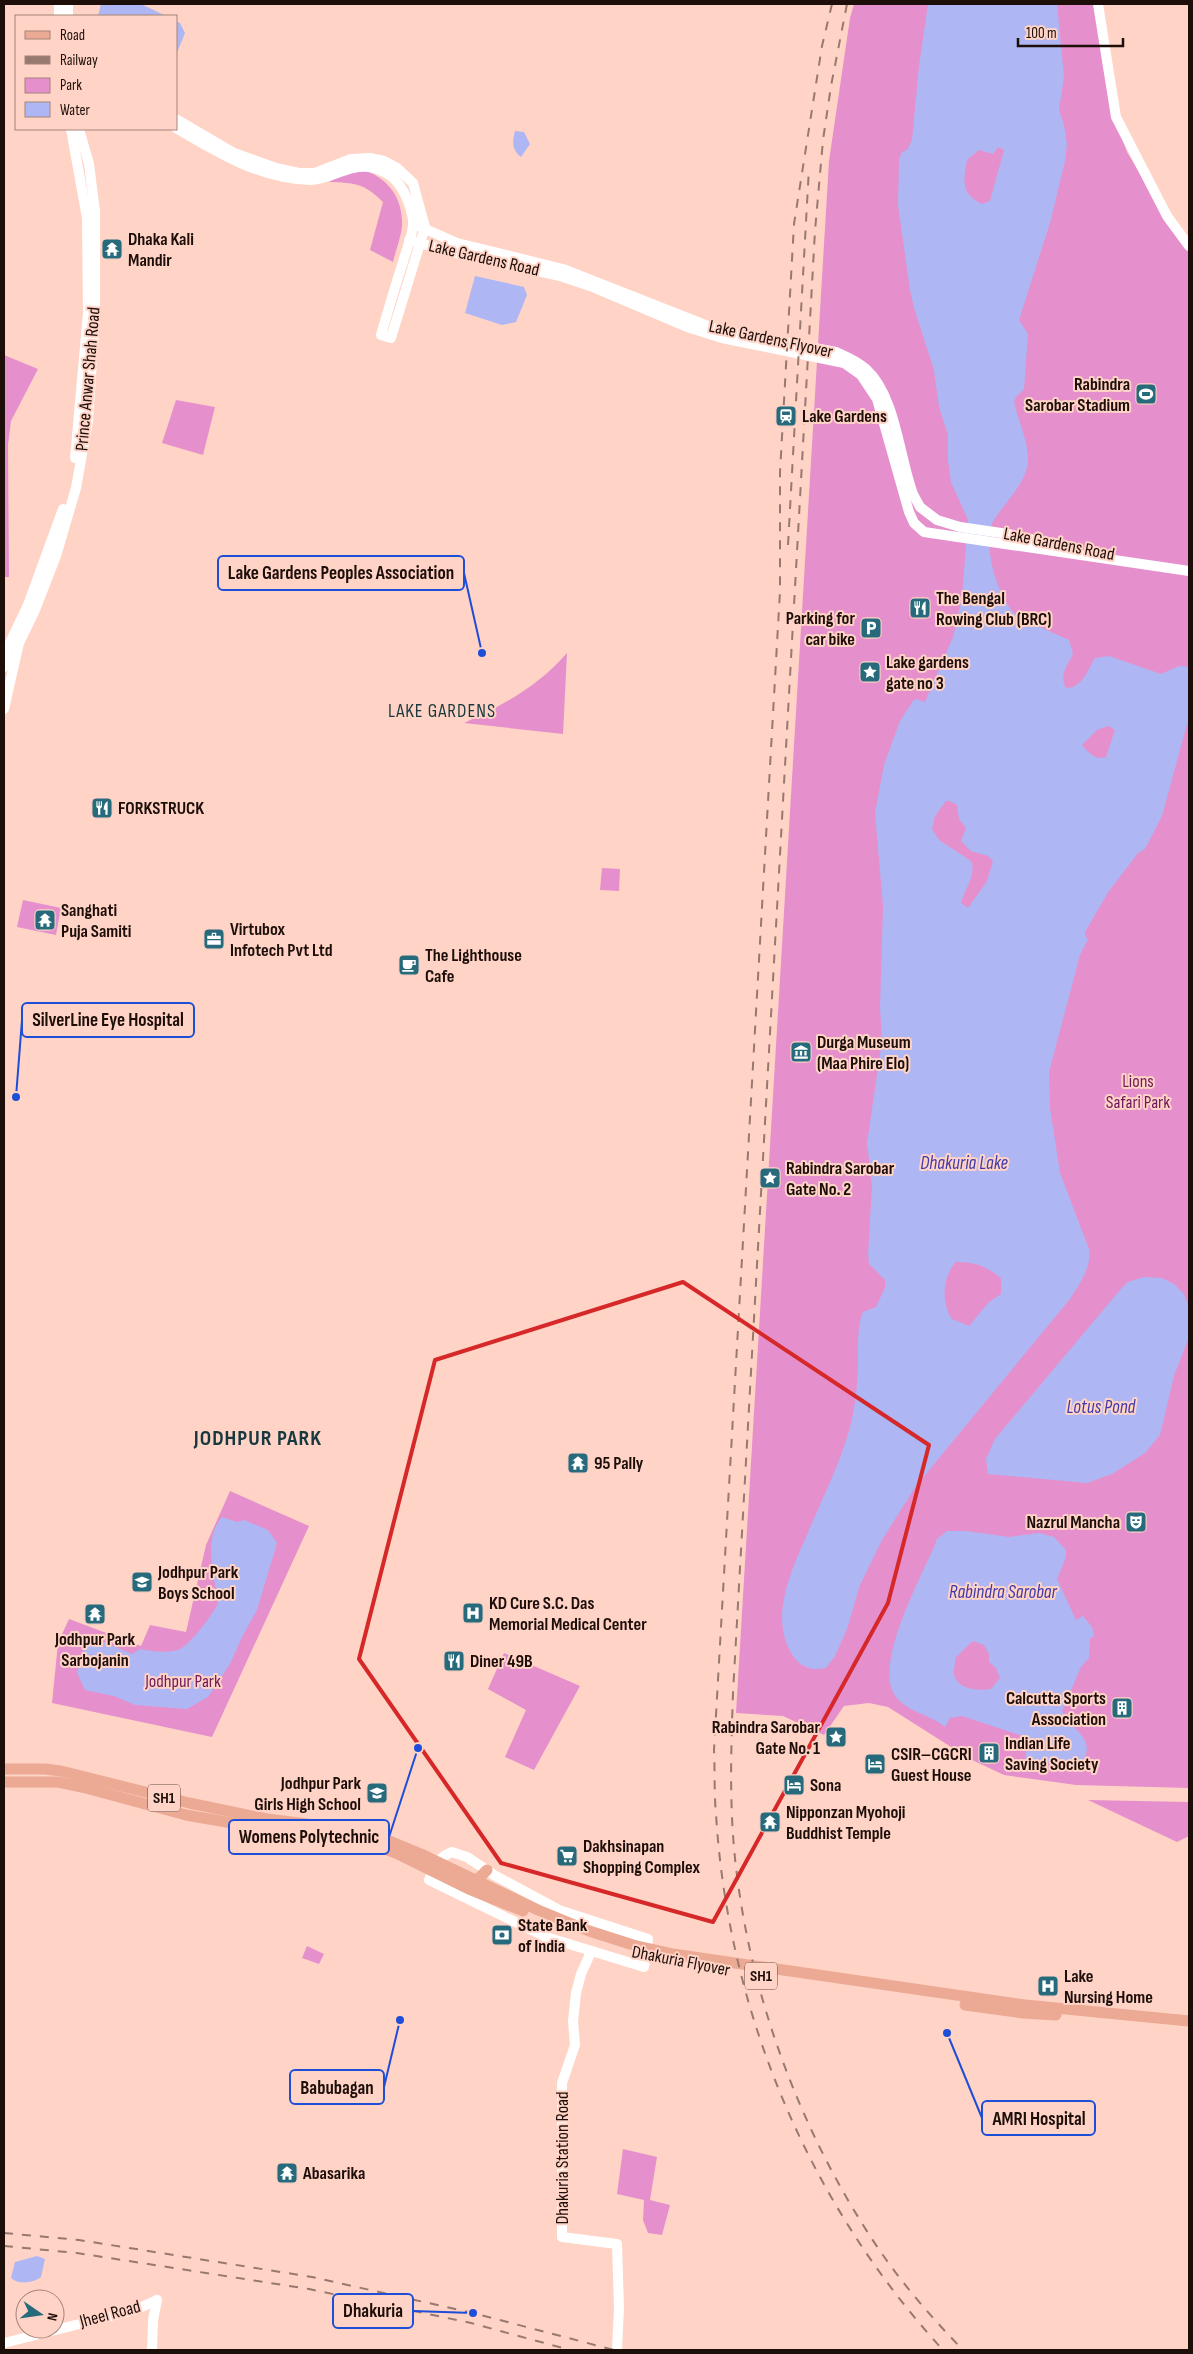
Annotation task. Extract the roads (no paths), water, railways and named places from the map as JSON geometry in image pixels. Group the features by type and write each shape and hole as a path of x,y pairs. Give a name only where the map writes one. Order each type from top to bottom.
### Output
{"main road":[{"path":"1098,4 1116,117 1167,216 1189,246"},
{"name":"Lake Gardens Road","path":"178,120 234,153 299,174 314,173 359,158 384,161 397,168 413,183 425,228 464,245 561,273"},
{"name":"Lake Gardens Road","path":"178,129 230,159 255,169 288,178 311,180 326,178 350,169 367,167 383,171 395,178 405,191 414,224 409,240 452,252 561,273"},
{"name":"Prince Anwar Shah Road","path":"4,667 8,647 28,605 58,525 71,481 77,451 82,367 88,312 87,218 71,130"},
{"name":"Prince Anwar Shah Road","path":"4,709 19,643 35,610 56,556 71,505 81,466 88,421 95,317 95,211 89,164 79,130"},
{"path":"409,240 381,335 391,338 425,228 414,224"},
{"name":"Lake Gardens Flyover","path":"561,273 718,330 836,352 853,359 867,370 878,383 888,405 906,487 910,515"},
{"name":"Lake Gardens Flyover","path":"906,487 920,507 930,517"},
{"name":"Lake Gardens Road","path":"910,515 918,528 924,532 959,538 1000,538 1189,565"},
{"name":"Lake Gardens Road","path":"930,517 1000,538 1189,571"},
{"name":"SH1","path":"4,1769 61,1771 165,1798 252,1816 359,1831 389,1840 433,1871"},
{"name":"SH1","path":"4,1782 58,1782 186,1815 288,1833 371,1844 396,1853 472,1890"},
{"path":"452,1852 467,1857 559,1910 648,1939 644,1967 546,1938 488,1911 472,1890 433,1871 444,1855 452,1852"},
{"path":"472,1890 487,1870"},
{"name":"Dhakuria Flyover","path":"472,1890 509,1900 589,1931 633,1945 673,1954 1024,2009 1049,2011"},
{"name":"Dhakuria Station Road","path":"591,1952 581,1974 576,1993 573,2020 575,2045 562,2083 562,2237 618,2244 619,2308 617,2350"},
{"name":"SH1","path":"1049,2011 1189,2021"},
{"name":"SH1","path":"1049,2011 1189,2028"},
{"name":"Jheel Road","path":"4,2343 135,2310 157,2300 153,2320 152,2350"}],"water":[{"path":"101,4 141,4 164,15 98,15"},
{"name":"Dhakuria Lake","path":"928,4 1057,4 1064,77 1059,110 1067,144 1065,161 1050,223 1019,320 1028,334 1024,389 1014,402 1027,447 1028,461 1019,485 994,520 990,529 990,554 997,582 1014,613 1069,640 1073,654 1066,667 1063,679 1066,688 1080,682 1095,658 1109,656 1161,674 1179,666 1189,667 1189,717 1162,816 1145,849 1138,853 1109,891 1085,932 1085,936 1088,939 1080,955 1049,1072 1050,1108 1060,1173 1089,1249 1087,1269 1070,1299 916,1486 882,1540 860,1585 847,1629 835,1656 826,1668 816,1669 808,1668 796,1660 785,1640 782,1623 786,1589 798,1554 837,1466 849,1431 856,1391 858,1335 861,1317 863,1312 876,1307 885,1288 885,1280 869,1264 868,1255 872,1186 867,1143 882,1041 880,1008 883,906 875,813 884,765 900,721 913,701 916,699 925,702 953,637 962,597 968,520 951,482 948,461 948,435 939,407 934,370 910,290 898,205 899,159 902,152 907,150 912,140 919,66","holes":["998,147 1004,150 990,201 982,204 970,196 965,186 967,160 979,150 993,154","1108,726 1115,730 1106,757 1096,757 1082,745 1097,730","946,801 957,805 959,819 966,828 961,841 971,851 988,856 993,861 987,881 968,908 961,903 971,877 971,861 939,840 932,829 935,816","956,1262 974,1264 986,1268 1001,1278 1001,1294 989,1302 969,1326 952,1319 948,1313 945,1290 951,1268"]},
{"path":"178,22 185,33 178,50"},
{"path":"515,131 524,132 530,144 521,157 516,152 514,146 513,138"},
{"path":"475,276 524,287 527,295 516,322 502,325 465,313"},
{"name":"Lotus Pond","path":"1144,1277 1162,1278 1174,1284 1184,1294 1189,1308 1189,1337 1174,1376 1160,1435 1145,1453 1112,1474 1087,1483 988,1474 986,1459 995,1439 1120,1290 1128,1282"},
{"path":"222,1517 237,1522 244,1520 268,1530 277,1543 257,1610 230,1664 208,1697 187,1709 135,1705 114,1696 85,1690 77,1673 83,1651 96,1639 132,1654 140,1649 160,1652 171,1651 185,1646 201,1629 218,1604 211,1548 216,1526"},
{"name":"Rabindra Sarobar","path":"947,1531 966,1531 1009,1537 1039,1533 1054,1537 1066,1550 1066,1557 1057,1579 1076,1620 1083,1616 1092,1627 1094,1637 1090,1638 1089,1658 1081,1667 1062,1711 1086,1743 1085,1757 1079,1766 1026,1760 1026,1737 962,1716 950,1718 945,1727 904,1705 894,1694 890,1680 890,1662 895,1642 910,1599 937,1539","holes":["973,1641 984,1645 989,1654 989,1662 996,1668 1000,1678 991,1689 981,1690 964,1686 959,1683 954,1674 955,1658"]},
{"path":"37,2256 45,2259 41,2277 34,2281 26,2282 18,2282 11,2278 15,2262"}],"railway":[{"path":"832,4 822,46 794,224 780,472 780,591 714,1750 715,1798 724,1888 738,1961 758,2032 784,2102 815,2168 853,2232 895,2293 943,2350"},
{"path":"847,4 831,86 823,140 815,231 733,1693 731,1758 732,1824 743,1916 753,1965 783,2061 801,2107 822,2153 872,2239 915,2297 963,2350"},
{"path":"788,545 809,168"},
{"path":"4,2233 79,2240 312,2277 473,2313 614,2350"},
{"path":"4,2246 77,2253 309,2289 471,2323 570,2350"}],"place":[{"name":"Dhaka Kali Mandir","path":"112,249"},
{"name":"Rabindra Sarobar Stadium","path":"1146,394"},
{"name":"Lake Gardens","path":"786,416"},
{"name":"The Bengal Rowing Club (BRC)","path":"920,608"},
{"name":"Parking for car bike","path":"871,628"},
{"name":"Lake Gardens Peoples Association","path":"482,653"},
{"name":"Lake gardens gate no 3","path":"870,672"},
{"name":"FORKSTRUCK","path":"102,808"},
{"name":"Sanghati Puja Samiti","path":"45,920"},
{"name":"Virtubox Infotech Pvt Ltd","path":"214,939"},
{"name":"The Lighthouse Cafe","path":"409,965"},
{"name":"Durga Museum (Maa Phire Elo)","path":"801,1052"},
{"name":"SilverLine Eye Hospital","path":"16,1097"},
{"name":"Rabindra Sarobar Gate No. 2","path":"770,1178"},
{"name":"95 Pally","path":"578,1463"},
{"name":"Nazrul Mancha","path":"1136,1522"},
{"name":"Jodhpur Park Boys School","path":"142,1582"},
{"name":"KD Cure S.C. Das Memorial Medical Center","path":"473,1613"},
{"name":"Jodhpur Park Sarbojanin","path":"95,1614"},
{"name":"Diner 49B","path":"454,1661"},
{"name":"Calcutta Sports Association","path":"1122,1708"},
{"name":"Rabindra Sarobar Gate No. 1","path":"836,1737"},
{"name":"Womens Polytechnic","path":"418,1748"},
{"name":"Indian Life Saving Society","path":"989,1753"},
{"name":"CSIR–CGCRI Guest House","path":"875,1764"},
{"name":"Sona","path":"794,1785"},
{"name":"Jodhpur Park Girls High School","path":"377,1793"},
{"name":"Nipponzan Myohoji Buddhist Temple","path":"770,1822"},
{"name":"Dakhsinapan Shopping Complex","path":"567,1856"},
{"name":"State Bank of India","path":"502,1935"},
{"name":"Lake Nursing Home","path":"1048,1986"},
{"name":"Babubagan","path":"400,2020"},
{"name":"AMRI Hospital","path":"947,2033"},
{"name":"Abasarika","path":"287,2173"},
{"name":"Dhakuria","path":"473,2313"}],"district":[{"name":"LAKE GARDENS","path":"442,711"},
{"name":"JODHPUR PARK","path":"258,1438"}],"park label":[{"name":"Lions Safari Park","path":"1138,1091"},
{"name":"Jodhpur Park","path":"183,1681"}]}
